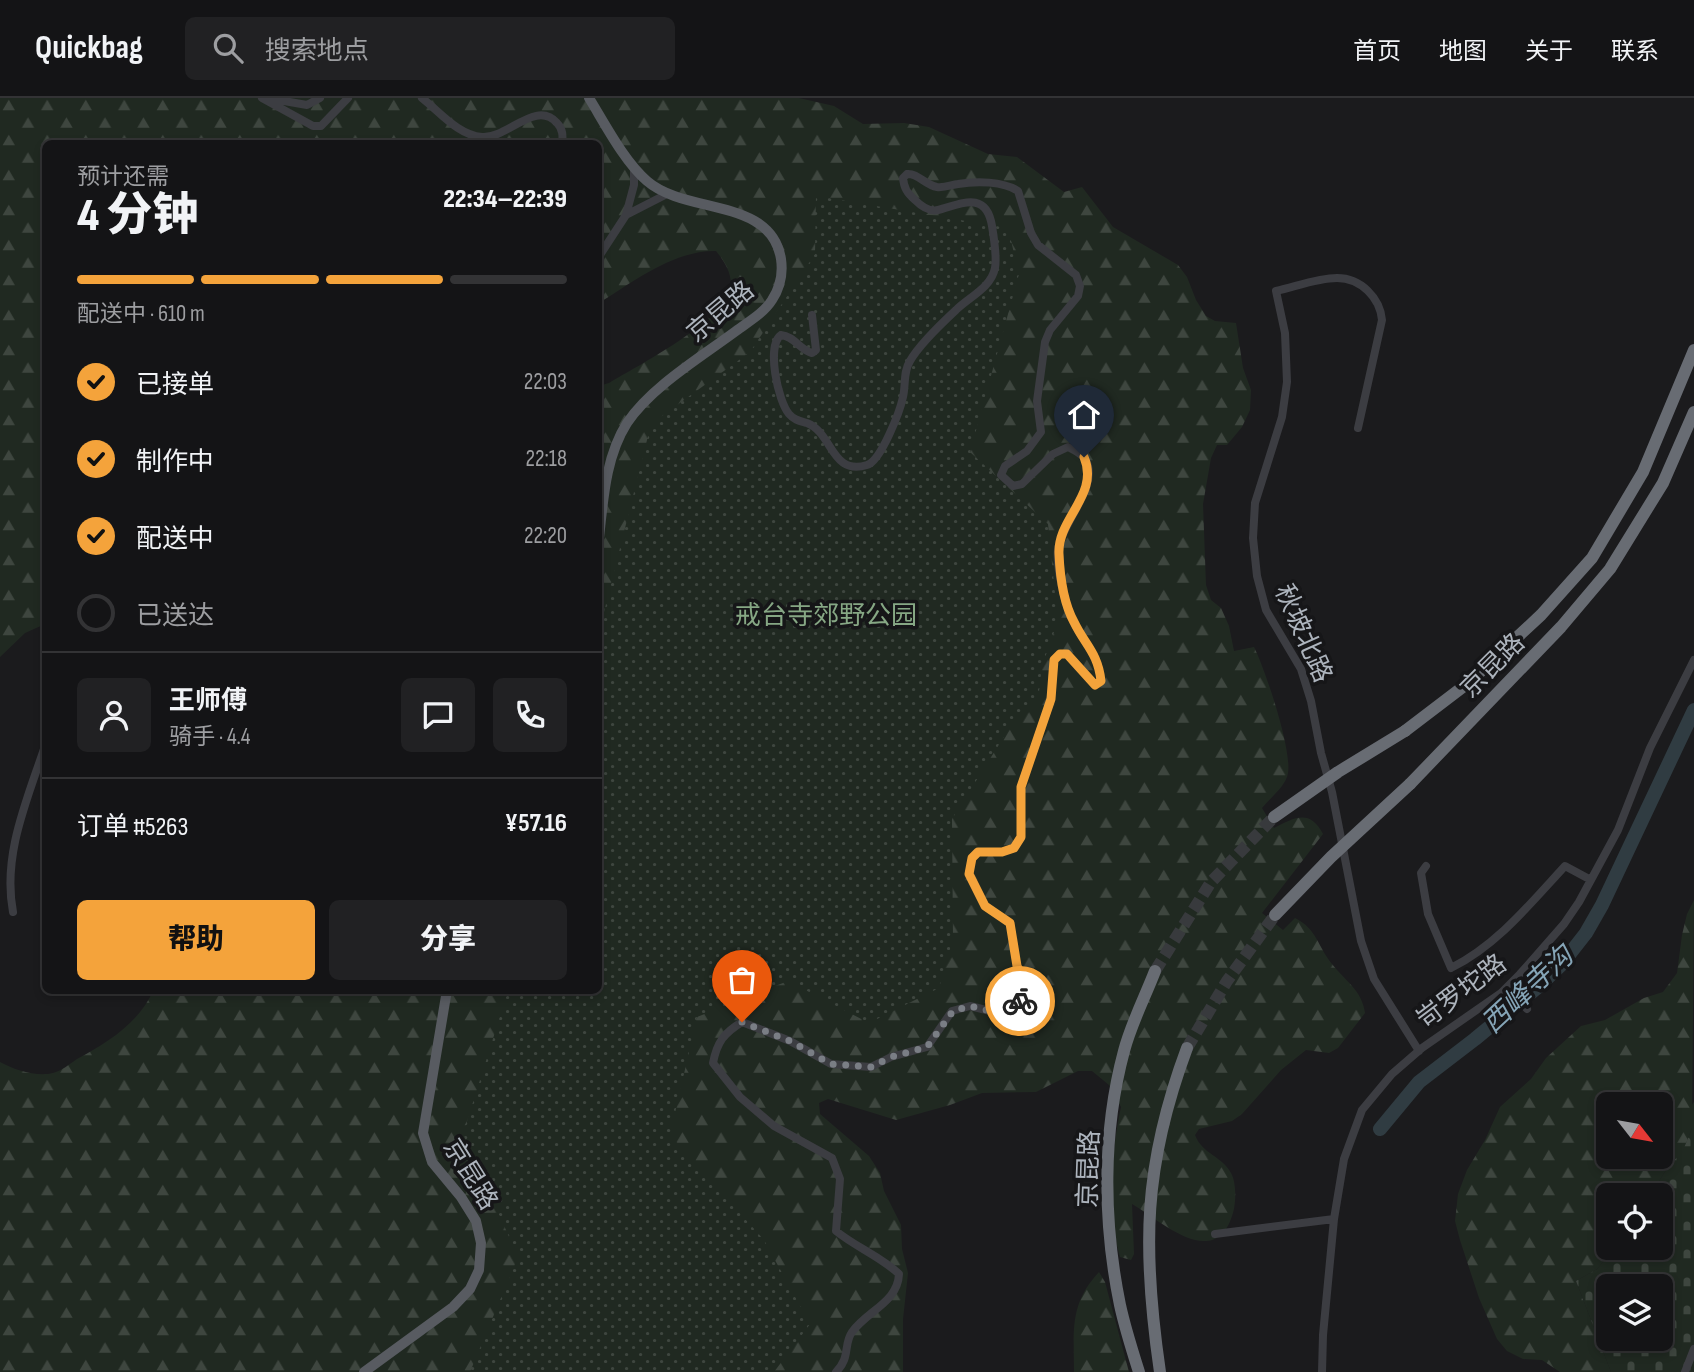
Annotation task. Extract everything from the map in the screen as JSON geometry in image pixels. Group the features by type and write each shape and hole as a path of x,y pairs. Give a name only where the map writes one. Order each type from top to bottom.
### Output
{"highway":[{"name":"京昆路","path":"1274,817 1338,772 1405,731 1468,683 1541,615 1592,558 1643,472 1694,350"},
{"name":"京昆路","path":"1275,915 1331,857 1410,784 1561,627 1610,569 1662,483 1694,412"},
{"name":"京昆路","path":"1139,1372 1114,1273 1107,1201 1109,1134 1124,1050 1155,971"},
{"path":"1160,1372 1151,1314 1147,1250 1150,1190 1160,1131 1187,1048"}],"main road":[{"name":"京昆路","path":"589,98 646,181 667,194 756,221 775,239 782,261 782,273 776,293 767,306 662,387 636,411 616,445 602,521"},
{"name":"京昆路","path":"364,1372 453,1307 470,1289 479,1270 481,1242 476,1221 461,1197 432,1163 423,1133 423,1120 446,994"}],"street":[{"path":"265,98 307,105 320,98"},
{"path":"265,98 313,126 321,126 348,98"},
{"path":"422,98 463,131 482,137 502,134 534,116 546,116 556,121 563,134 562,140"},
{"path":"602,252 626,215 634,185 634,167"},
{"path":"812,315 816,351 812,354 787,336 781,335 776,339 773,359 785,407 796,420 816,427 841,463 866,466 878,457 903,400 905,369 911,358 955,311 983,289 995,268 993,227 985,209 965,201 939,210 930,210 908,194 903,178 912,174 935,187 962,183 999,184 1018,191 1031,233 1038,245 1076,275 1080,286 1078,296 1051,330 1045,342 1037,401 1041,432 1027,451 1005,466 1001,475 1013,486 1022,484 1053,454 1068,446 1084,457 1090,470 1086,489 1065,527 1058,550 1065,603 1074,624 1098,661 1101,681 1095,685 1067,654 1060,654 1054,660 1051,699 1021,787 1021,837 1014,848 1002,852 978,852 972,858 969,874 985,906 1010,923 1017,966 1027,987 1018,1006 998,1013 970,1006 953,1011 927,1047 891,1057 871,1067 831,1064 790,1041 742,1022 725,1032 716,1048 713,1063 740,1097 774,1126 832,1158 840,1179 836,1231 856,1247 885,1261 899,1274 899,1287 851,1333 844,1364 836,1372"},
{"path":"626,215 667,194"},
{"name":"秋坡北路","path":"1358,428 1382,320 1380,306 1372,293 1338,278 1276,291 1285,332 1287,382 1282,417 1255,503 1252,538 1257,576 1265,610 1301,670 1311,701 1361,941 1374,979 1419,1051"},
{"name":"岢罗坨路","path":"1322,1372 1334,1219 1344,1158 1362,1110 1392,1074 1419,1051 1506,988 1564,924 1618,830 1664,716 1694,660"},
{"path":"13,912 9,893 13,843 42,755"},
{"path":"1426,866 1421,873 1428,914 1451,968 1474,956 1509,926 1565,866 1591,880"},
{"path":"1506,988 1526,1007"},
{"path":"1214,1234 1334,1219"},
{"path":"1685,1372 1694,1349"}],"green space":[{"path":"0,98 799,98 834,106 863,124 904,123 929,127 988,154 1017,157 1064,192 1082,187 1113,227 1178,265 1187,277 1206,316 1215,321 1236,323 1243,368 1251,390 1250,410 1242,427 1227,445 1217,445 1211,458 1203,504 1206,585 1211,600 1221,608 1229,626 1234,651 1254,647 1282,728 1288,762 1287,778 1262,808 1274,828 1295,818 1307,818 1318,826 1323,834 1262,913 1283,930 1295,918 1308,927 1327,958 1357,992 1365,1013 1338,1048 1329,1053 1306,1050 1281,1070 1242,1114 1232,1121 1199,1129 1195,1135 1202,1147 1227,1167 1233,1178 1234,1206 1224,1232 1213,1240 1200,1241 1186,1237 1132,1204 1134,1254 1131,1260 1120,1257 1113,1221 1112,1182 1121,1107 1109,1085 1092,1071 1078,1071 1036,1092 982,1093 896,1120 828,1099 819,1103 820,1114 869,1156 880,1173 884,1191 901,1225 902,1249 908,1273 903,1319 903,1372 0,1372 0,1062 33,1073 59,1071 121,1031 139,1013 151,994 602,994 602,385 639,366 691,333 719,308 728,296 731,284 726,266 716,251 685,256 654,269 602,301 602,140 42,140 42,625 25,633 0,657"},
{"name":"戒台寺郊野公园","path":"816,196 1008,228 1019,274 970,452 1048,524 1057,613 1054,632 1042,666 1038,700 1017,716 952,819 953,939 939,988 869,1023 788,981 697,1017 670,1135 764,1240 810,1324 774,1372 470,1372 518,1257 463,1134 507,994 602,994 602,620 651,424 750,352 815,254"},
{"path":"1694,900 1692,1128 1682,1154 1673,1162 1673,1092 1596,1092 1596,1169 1667,1169 1658,1183 1596,1183 1596,1260 1605,1260 1597,1269 1576,1281 1596,1333 1596,1351 1603,1351 1611,1372 1560,1372 1542,1360 1523,1359 1507,1351 1497,1339 1479,1298 1460,1240 1455,1221 1458,1194 1467,1170 1500,1107 1531,1079 1546,1058 1581,1026 1605,1020 1644,998 1663,992 1677,973 1682,935"},
{"path":"1694,1102 1694,1372 1611,1372 1603,1351 1673,1351 1673,1274 1596,1274 1596,1333 1576,1281 1597,1269 1605,1260 1673,1260 1673,1183 1658,1183 1667,1169 1673,1169 1673,1161 1682,1153 1692,1128 1691,1106"},
{"path":"1099,1272 1105,1282 1129,1372 1074,1372 1074,1331 1078,1307 1082,1295"}],"waterway":[{"name":"西峰寺沟","path":"1380,1129 1419,1082 1539,986 1561,965 1586,933 1602,905 1694,710"}],"tunnel":[{"path":"1155,971 1211,882 1274,817"},
{"path":"1187,1048 1227,981 1275,915"}],"way so far":[{"path":"742,1022 790,1041 831,1064 871,1067 891,1057 927,1047 953,1011 970,1006 998,1013 1018,1006 1020,1001"}],"route":[{"path":"1020,1001 1027,987 1017,966 1010,923 985,906 969,874 972,858 978,852 1002,852 1014,848 1021,837 1021,787 1051,699 1054,660 1060,654 1067,654 1095,685 1101,681 1098,661 1074,624 1065,603 1058,550 1065,527 1086,489 1090,470 1084,457"}]}
